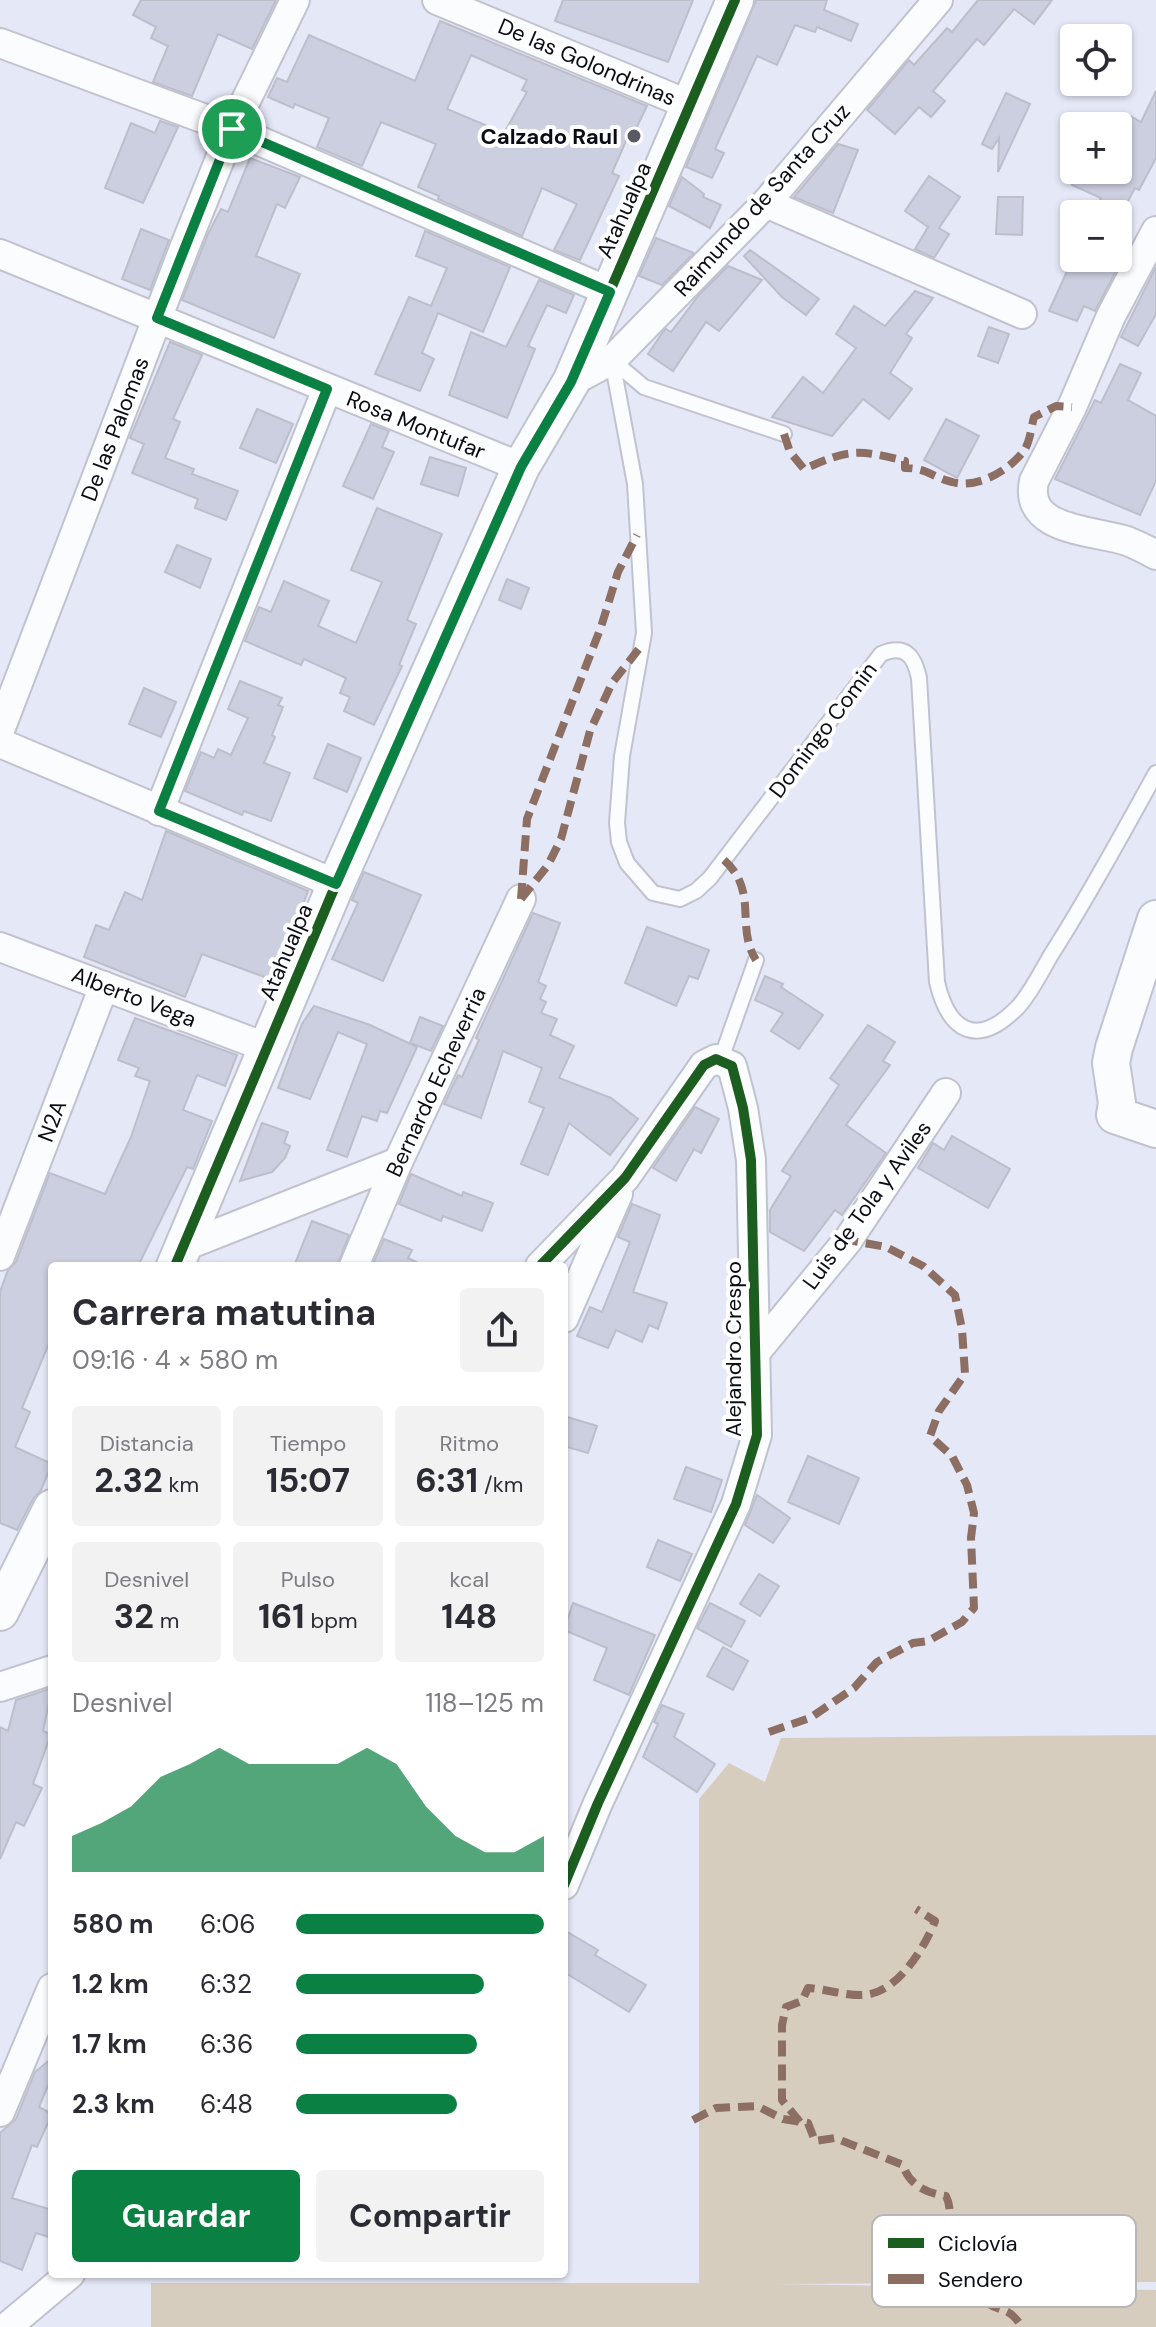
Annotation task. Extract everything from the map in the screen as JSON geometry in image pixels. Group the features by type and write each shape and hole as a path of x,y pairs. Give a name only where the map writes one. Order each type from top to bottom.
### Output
{"street":[{"name":"De las Palomas","path":"0,730 232,129 295,0"},
{"name":"De las Golondrinas","path":"437,0 692,106"},
{"name":"Atahualpa","path":"180,1256 336,884 521,467 571,382 735,0"},
{"name":"Raimundo de Santa Cruz","path":"571,382 612,360 766,203 938,0"},
{"path":"0,43 232,129 610,292"},
{"path":"766,203 1022,314"},
{"path":"1156,231 1111,316 1031,492 1036,508 1054,523 1128,541 1156,555"},
{"name":"Rosa Montufar","path":"3,262 157,318 521,467"},
{"path":"159,811 327,389"},
{"path":"0,743 336,884"},
{"name":"Bernardo Echeverria","path":"356,1262 398,1162 521,899"},
{"path":"1154,929 1111,1063 1117,1103 1115,1115 1156,1129"},
{"name":"Alberto Vega","path":"0,947 268,1048"},
{"name":"N2A","path":"0,1256 104,986"},
{"path":"544,1262 625,1178 704,1065 721,1059"},
{"name":"Alejandro Crespo","path":"568,1876 736,1504 757,1435 751,1160 735,1075 732,1066 721,1059"},
{"name":"Luis de Tola y Aviles","path":"755,1353 848,1240 946,1093"},
{"path":"180,1256 398,1162"},
{"path":"568,1309 625,1178"},
{"path":"4,1597 48,1515"},
{"path":"0,1687 48,1671"},
{"path":"0,2112 9,2075 48,1996"},
{"path":"9,2075 48,2047"},
{"path":"7,2327 65,2278"}],"lane":[{"path":"612,360 644,387 784,434"},
{"name":"Domingo Comin","path":"612,360 635,484 644,633 622,756 617,823 621,852 638,879 653,893 680,899 696,891 710,878 881,654 893,649 905,650 915,659 919,678 937,982 943,1006 956,1023 969,1031 989,1029 1018,1006 1075,919 1156,773"},
{"path":"721,1059 756,960"}],"shaded area":[{"path":"1156,1735 1156,2282 1136,2282 1136,2215 872,2215 872,2283 774,2284 872,2286 872,2307 1136,2307 1136,2290 1156,2290 1156,2327 151,2327 151,2283 699,2283 699,1799 729,1763 765,1782 781,1738"}],"building":[{"path":"141,0 276,0 252,49 218,34 192,96 153,82 168,46 151,38 156,27 133,15"},
{"path":"563,0 693,0 668,62 555,21"},
{"path":"756,0 827,0 824,10 858,24 851,41 817,27 815,32 795,25 777,65 757,56 715,149 724,153 712,178 686,167"},
{"path":"978,0 1052,0 1034,24 1014,9 984,45 977,39 933,91 945,101 931,117 919,107 895,134 867,110 909,60 914,65 947,28 952,32"},
{"path":"440,21 647,106 636,129 632,127 612,173 619,176 580,260 554,250 577,204 542,188 522,236 418,187 436,144 381,122 362,166 317,147 329,118 268,97 277,78 287,82 309,35 415,81","holes":["471,55 527,80 522,90 527,92 504,133 447,109"]},
{"path":"1156,91 1156,158 1139,190 1135,188 1129,200 1100,200 1072,185 1132,184 1132,117 1141,122"},
{"path":"1006,93 1030,104 998,172 999,138 992,149 982,144"},
{"path":"160,121 178,127 143,203 105,188 131,123 155,133"},
{"path":"838,144 858,150 833,213 794,197"},
{"path":"250,158 300,177 285,208 277,204 256,256 300,274 274,338 182,300 208,234 221,209 228,212"},
{"path":"929,176 960,197 939,228 949,234 934,258 915,249 928,227 905,211"},
{"path":"682,177 704,194 703,197 721,205 710,228 669,206"},
{"path":"998,197 1023,197 1022,235 996,234"},
{"path":"141,229 169,240 150,290 122,279"},
{"path":"425,231 510,267 483,332 438,313 422,353 434,359 420,391 375,374 409,297 431,306 447,268 416,256"},
{"path":"656,238 694,253 662,285 639,276"},
{"path":"750,250 819,299 806,315 782,297 744,256"},
{"path":"728,266 762,280 719,331 706,322 673,371 648,354 663,332 666,329 671,332 699,295"},
{"path":"1156,267 1156,314 1138,346 1121,337"},
{"path":"1067,272 1115,272 1095,311 1084,306 1077,321 1049,311"},
{"path":"539,280 574,295 566,313 547,305 528,346 535,349 507,418 449,395 471,332 506,347"},
{"path":"915,291 933,298 906,334 912,338 890,373 912,389 889,419 863,399 832,436 772,417 803,377 823,393 856,348 836,334 854,306 885,326"},
{"path":"989,327 1009,334 998,363 978,356"},
{"path":"170,342 202,355 173,419 180,422 165,458 194,469 192,474 238,491 226,520 195,508 198,499 132,473 144,444 130,438"},
{"path":"1120,364 1141,373 1128,400 1156,416 1156,481 1140,515 1055,479 1095,400 1101,403"},
{"path":"257,409 293,424 276,463 240,448"},
{"path":"946,419 979,436 957,478 924,460"},
{"path":"371,424 389,431 382,447 394,452 373,499 343,486"},
{"path":"430,457 466,468 458,496 421,484"},
{"path":"377,508 442,534 407,620 416,624 399,665 402,666 374,725 344,711 350,697 340,693 346,678 304,659 301,665 245,641 259,607 271,612 284,581 329,601 318,626 356,643 382,582 351,570"},
{"path":"177,545 211,559 200,588 165,572"},
{"path":"507,579 529,588 521,609 499,600"},
{"path":"240,681 282,698 278,705 283,707 272,735 275,737 264,763 290,773 271,821 244,811 242,815 185,791 201,752 214,758 218,749 231,755 248,718 228,709"},
{"path":"144,688 176,702 161,737 129,724"},
{"path":"328,744 361,758 347,792 314,778"},
{"path":"166,831 308,891 288,944 283,945 270,979 202,954 185,997 84,957 96,925 109,930 125,892 142,900"},
{"path":"364,872 421,895 383,981 332,959 358,903 352,900"},
{"path":"533,913 560,923 538,982 546,986 540,999 546,1002 541,1013 557,1019 550,1035 574,1046 559,1078 611,1098 638,1119 610,1155 569,1123 548,1175 521,1164 544,1108 529,1102 542,1068 503,1051 481,1118 444,1104 458,1075 462,1077 479,1040 476,1038"},
{"path":"647,927 709,950 698,979 689,976 676,1006 625,983"},
{"path":"765,976 783,984 781,987 823,1015 799,1049 771,1031 783,1013 755,1000"},
{"path":"314,1006 370,1025 417,1047 387,1113 380,1111 377,1121 362,1116 347,1157 327,1150 367,1044 338,1032 310,1099 278,1088 302,1024"},
{"path":"420,1017 443,1026 431,1051 410,1043"},
{"path":"135,1018 237,1055 225,1086 197,1075 183,1110 212,1121 193,1169 187,1167 140,1262 48,1262 48,1346 22,1408 30,1412 15,1447 48,1462 48,1473 17,1530 0,1523 0,1292 8,1270 16,1262 50,1173 105,1194 131,1137 150,1081 135,1076 139,1068 118,1060"},
{"path":"868,1025 895,1042 883,1061 890,1065 846,1125 886,1153 842,1215 835,1210 804,1251 770,1232 770,1210 791,1176 782,1171 839,1085 830,1078"},
{"path":"695,1107 719,1119 701,1153 694,1149 676,1181 653,1168"},
{"path":"262,1123 288,1132 284,1143 290,1146 285,1158 272,1172 240,1181"},
{"path":"952,1136 1010,1169 988,1208 918,1168 933,1143 944,1150"},
{"path":"411,1174 462,1196 463,1192 493,1203 482,1231 443,1216 441,1221 399,1204"},
{"path":"632,1204 660,1215 633,1292 667,1303 658,1329 649,1325 642,1342 616,1330 608,1348 577,1336 590,1307 602,1312 630,1242 618,1237"},
{"path":"312,1221 349,1235 339,1262 296,1262"},
{"path":"384,1239 412,1250 408,1258 416,1262 374,1262"},
{"path":"568,1417 597,1426 588,1453 568,1447"},
{"path":"808,1456 859,1478 839,1524 788,1502"},
{"path":"686,1467 722,1480 711,1512 674,1499"},
{"path":"757,1495 790,1518 773,1543 745,1525"},
{"path":"658,1540 692,1554 680,1581 647,1567"},
{"path":"759,1574 779,1586 760,1616 740,1604"},
{"path":"573,1603 655,1635 629,1695 594,1680 607,1648 568,1632"},
{"path":"710,1603 745,1621 731,1647 697,1628"},
{"path":"723,1647 748,1661 733,1690 707,1676"},
{"path":"48,1689 43,1731 48,1733 48,1742 33,1784 42,1788 24,1826 16,1822 0,1859 0,1727 8,1731 16,1700"},
{"path":"662,1705 684,1714 674,1737 715,1764 697,1792 643,1757 658,1724 654,1722"},
{"path":"568,1932 598,1950 595,1955 646,1985 629,2012 568,1974"},
{"path":"48,2061 48,2086 39,2107 48,2112 48,2123 37,2147 32,2145 12,2198 48,2209 48,2237 36,2233 22,2270 0,2261 0,2133 16,2119 35,2072"}],"marked path":[{"path":"784,434 790,452 804,469 844,455 875,454 905,461 905,468 919,469 961,484 990,477 1016,459 1027,444 1034,417 1056,406 1072,407"},
{"path":"521,899 527,819 601,627 618,572 637,535"},
{"path":"521,899 548,865 561,839 590,731 612,683 642,645"},
{"path":"724,860 741,884 747,935 756,960"},
{"path":"769,1732 810,1718 854,1688 877,1662 913,1643 928,1641 962,1622 974,1608 971,1538 974,1513 967,1485 952,1456 930,1436 939,1411 965,1374 962,1329 955,1295 923,1266 886,1247 848,1240"},
{"path":"800,2122 782,2100 782,2025 786,2007 802,2001 808,1988 864,1995 887,1987 908,1968 935,1921 916,1909"},
{"path":"693,2120 716,2108 757,2106 783,2119 808,2123 815,2141 835,2138 903,2165 909,2178 919,2187 946,2196 950,2215"},
{"path":"996,2307 1010,2313 1022,2327"}],"cycle path":[{"path":"177,1262 336,884 521,467 571,382 735,0"},
{"path":"544,1262 625,1178 704,1065 716,1059 732,1066 743,1108 751,1160 757,1435 736,1504 598,1803 568,1875"}],"place":[{"name":"Calzado Raul","path":"634,136"}],"route":[{"path":"232,129 610,292 571,382 521,467 336,884 159,811 327,389 157,318 232,129"}]}
